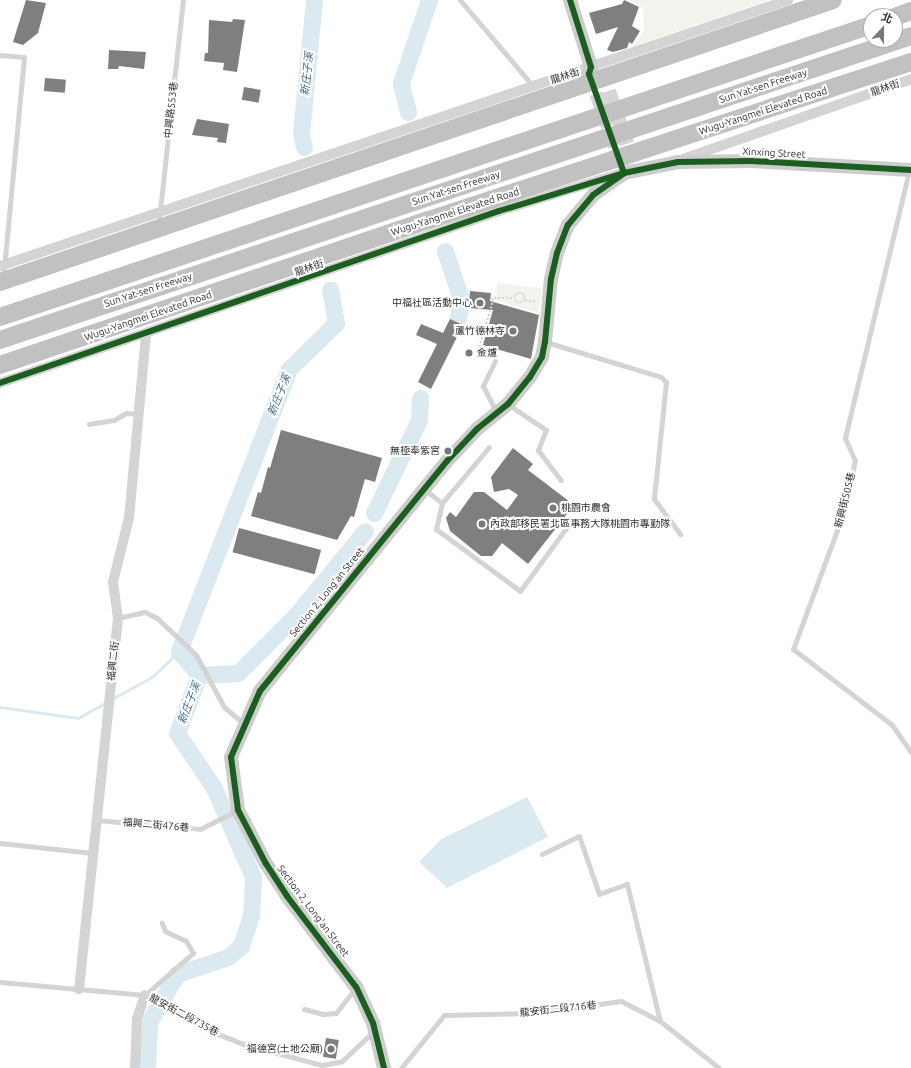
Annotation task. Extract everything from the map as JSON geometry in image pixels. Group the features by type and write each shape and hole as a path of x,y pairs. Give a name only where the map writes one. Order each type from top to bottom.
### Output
{"highway":[{"path":"1,274 833,0"},
{"name":"Sun Yat-sen Freeway","path":"0,317 863,28"},
{"name":"Sun Yat-sen Freeway","path":"0,340 911,36"},
{"name":"Wugu-Yangmei Elevated Road","path":"0,366 429,220 911,62"}],"street":[{"path":"570,0 594,71"},
{"name":"龍林街","path":"1,274 160,210 534,86 594,71 788,0"},
{"name":"龍林街","path":"678,162 911,79"},
{"name":"Xinxing Street","path":"629,168 678,162 751,161 910,170"},
{"name":"龍林街","path":"0,383 629,168"},
{"name":"Section 2, Long'an Street","path":"384,1068 375,1030 356,987 287,896 235,812 231,757 243,723 260,691 447,462 502,408 530,376 542,357 545,342 551,279 568,225 593,195 629,168"},
{"name":"福興二街","path":"79,988 92,853 118,618 113,582 129,518 146,334"},
{"path":"135,1068 137,1019 146,995"}],"lane":[{"name":"中興路553巷","path":"159,220 183,0"},
{"path":"460,0 534,86"},
{"path":"0,55 24,57 3,228 1,274"},
{"name":"新興街505巷","path":"910,170 845,438 855,460 843,514 793,649 892,725 911,752"},
{"path":"545,342 662,377 666,382 654,500 680,534"},
{"path":"495,361 483,386 502,408 546,430 538,450 561,480"},
{"path":"89,424 114,420 126,413 138,414"},
{"path":"489,447 442,503 436,529 520,591 572,520"},
{"path":"425,490 442,503"},
{"path":"118,618 145,612 157,618 176,639 188,647 207,671 215,685 224,707 243,723"},
{"name":"福興二街476巷","path":"96,820 200,829 235,812"},
{"path":"542,854 579,836 599,894 627,884 660,1021"},
{"path":"0,843 92,853"},
{"path":"146,995 192,953 186,942 165,931 162,923"},
{"name":"龍安街二段735巷","path":"0,982 146,995 201,1027 243,1044 322,1065 342,1061 375,1030"},
{"path":"304,1009 323,1014 336,1013 356,987"},
{"name":"龍安街二段716巷","path":"401,1068 444,1015 533,1013 621,1002 660,1021 719,1068"}],"path":[{"path":"490,298 515,298 521,303 525,297 520,293 515,298"},
{"path":"479,347 494,297"}],"shaded area":[{"path":"630,0 769,0 634,46 644,30 643,8"},
{"path":"497,283 542,288 539,313 496,300"},
{"path":"527,797 548,837 447,888 419,862 441,839"}],"building":[{"path":"26,0 46,3 38,33 23,45 13,42"},
{"path":"624,0 639,7 632,26 640,31 632,44 629,42 627,48 613,52 607,50 618,27 596,34 589,13 622,4"},
{"path":"233,19 245,20 237,72 223,70 224,63 204,61 205,53 208,53 209,20 232,22"},
{"path":"109,50 146,52 144,69 119,66 118,69 108,69"},
{"path":"45,78 66,80 65,93 44,91"},
{"path":"244,87 261,90 258,103 242,100"},
{"path":"197,119 229,124 226,143 217,142 218,138 192,135"},
{"name":"蘆竹德林寺","path":"470,291 491,293 490,301 539,315 531,359 483,345 493,310 469,308"},
{"path":"450,319 463,325 431,389 418,382 437,344 416,335 421,324 443,333"},
{"path":"281,430 382,458 375,482 365,479 354,517 351,516 337,540 251,516 258,492 261,493 268,467 270,468"},
{"path":"513,448 533,464 528,470 574,505 528,564 502,543 492,556 481,556 450,531 446,518 450,512 456,517 474,492 484,492 507,510 518,495 509,489 494,492 491,477"},
{"path":"239,528 321,550 315,574 233,552"},
{"name":"福德宮(土地公廟)","path":"326,1038 339,1040 336,1059 323,1057"}],"waterway":[{"name":"新庄子溪","path":"304,147 301,133 314,0"},
{"path":"408,112 401,83 429,0"},
{"path":"445,251 461,299 457,323"},
{"name":"新庄子溪","path":"147,1068 149,1022 177,974 228,957 241,946 251,916 253,877 214,788 177,733 199,675 179,651 289,369 336,323 330,290"},
{"path":"374,513 419,420 420,398"},
{"path":"199,675 238,673 297,614 365,531"},
{"path":"112,699 152,677 179,651"},
{"path":"0,707 78,718 107,702"}],"tunnel":[{"path":"602,71 634,163"},
{"path":"589,74 623,168"}],"cycle path":[{"path":"0,383 499,211 624,173 589,74 591,67 570,0"},
{"path":"384,1068 373,1023 356,987 287,896 266,864 238,810 231,757 260,691 447,461 477,429 508,404 530,377 542,357 545,342 551,279 557,253 568,225 593,195 624,173 678,162 751,161 911,170"}],"place":[{"name":"中福社區活動中心","path":"480,303"},
{"name":"蘆竹德林寺","path":"513,331"},
{"name":"金爐","path":"469,353"},
{"name":"無極奉紫宮","path":"448,451"},
{"name":"桃園市農會","path":"553,508"},
{"name":"內政部移民署北區事務大隊桃園市專勤隊","path":"482,524"},
{"name":"福德宮(土地公廟)","path":"331,1049"}]}
